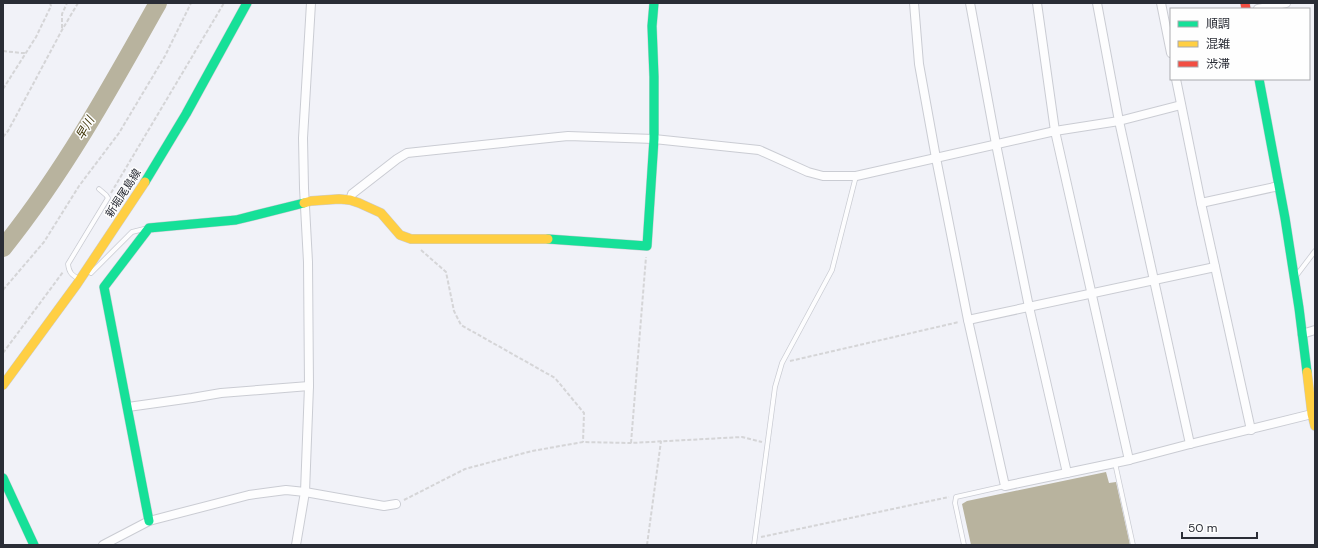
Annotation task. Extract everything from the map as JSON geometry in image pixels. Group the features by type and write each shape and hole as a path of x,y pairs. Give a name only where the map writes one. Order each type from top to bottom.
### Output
{"street":[{"name":"新堀尾島線","path":"3,385 120,220 189,109 247,3"},
{"path":"296,545 305,492 309,386 308,262 303,138 311,3"},
{"path":"149,522 104,287 149,228 236,220 311,201 350,200 381,213 400,234 411,239 540,238 647,246 654,139 652,26 654,3"},
{"path":"914,3 919,64 936,158 968,320 1005,486 1129,460 1251,430 1313,410"},
{"path":"970,3 996,144 1029,307 1067,473"},
{"path":"1037,3 1055,131 1129,460"},
{"path":"1098,3 1119,121 1190,444"},
{"path":"1161,3 1168,28 1170,45"},
{"path":"1263,8 1286,3"},
{"path":"1176,80 1201,203 1251,430"},
{"path":"1259,80 1300,308 1302,334 1315,426"},
{"path":"350,200 352,194 406,153 568,136 654,139 759,150 808,172 822,176 856,176 1055,131 1119,121 1181,104"},
{"path":"1201,203 1279,186"},
{"path":"968,320 1215,267"},
{"path":"1302,334 1315,330"},
{"path":"128,407 221,393 309,386"},
{"path":"3,478 34,545"},
{"path":"103,545 149,522 249,495 286,490 384,506 396,504"}],"lane":[{"path":"754,545 775,387 782,363 832,270 856,176"},
{"path":"99,189 108,198 68,264 69,271 72,276 79,279 90,274 132,232 149,228"},
{"path":"1295,278 1315,251"},
{"path":"1115,463 1133,545"},
{"path":"964,545 955,503 956,497 1005,486"}],"path":[{"path":"3,89 36,37 51,6 50,3"},
{"path":"62,30 62,14 67,3"},
{"path":"3,137 8,131 78,3"},
{"path":"3,290 44,242 79,186 119,133 165,56 191,3"},
{"path":"108,198 224,3"},
{"path":"3,51 26,53"},
{"path":"411,239 417,247 446,272 454,311 461,325 555,378 584,413 583,442"},
{"path":"631,443 647,246"},
{"path":"3,352 68,264"},
{"path":"782,363 968,320"},
{"path":"396,504 465,469 532,451 583,442 631,443 742,437 767,443"},
{"path":"647,545 661,441"},
{"path":"755,538 951,496 956,497"}],"shaded area":[{"path":"1106,472 1109,483 1116,482 1130,545 971,545 962,504 967,501"}],"waterway":[{"name":"早川","path":"3,248 46,189 86,128 158,3"}],"traffic: fast":[{"path":"145,182 186,114 247,3"},
{"path":"548,239 647,246 654,139 652,26 654,3"},
{"path":"1259,80 1285,218 1307,372"},
{"path":"149,521 104,287 149,228 236,220 304,203"},
{"path":"3,478 34,545"}],"traffic: slow":[{"path":"3,385 77,284 145,182"},
{"path":"304,203 339,199 359,203 381,213 400,235 411,239 548,239"},
{"path":"1307,372 1312,414 1315,426"}],"traffic: jam":[{"path":"1245,3 1246,8"}]}
